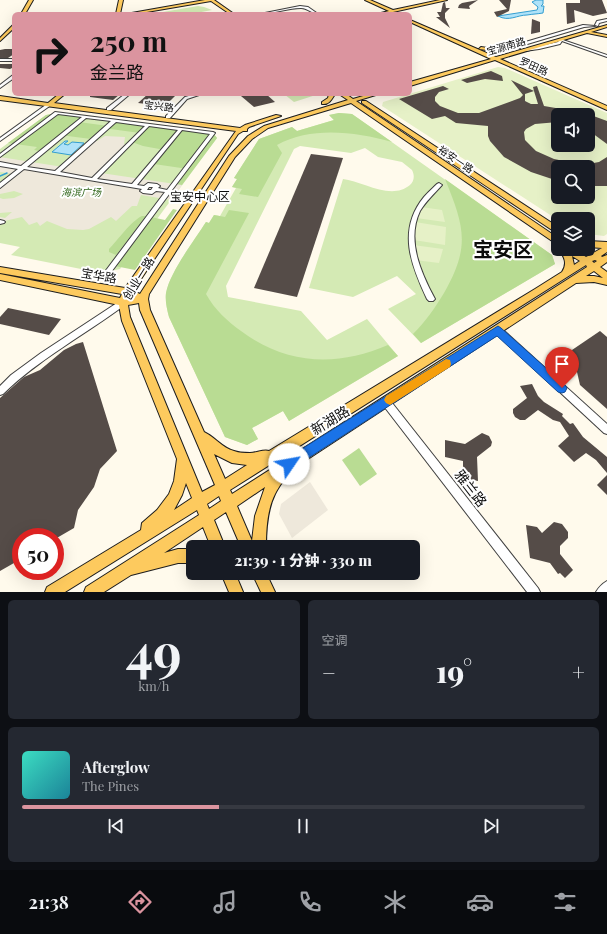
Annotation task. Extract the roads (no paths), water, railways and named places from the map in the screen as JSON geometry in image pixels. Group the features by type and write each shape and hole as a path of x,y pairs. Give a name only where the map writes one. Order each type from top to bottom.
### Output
{"main road":[{"path":"26,12 33,0"},
{"path":"119,12 121,0"},
{"path":"125,0 124,12 146,11"},
{"path":"193,4 200,0"},
{"path":"149,12 221,0 219,2 220,5"},
{"path":"362,0 392,12"},
{"path":"367,0 380,7 396,9 453,0"},
{"path":"397,12 445,0"},
{"path":"209,1 220,5 229,12"},
{"path":"209,1 222,12"},
{"path":"140,12 193,4 205,4 215,7"},
{"path":"116,12 120,7"},
{"path":"380,7 382,11 381,12"},
{"path":"403,12 409,8"},
{"name":"罗田路","path":"412,21 476,47 607,108"},
{"name":"罗田路","path":"412,21 469,47 495,56"},
{"name":"宝源南路","path":"517,49 524,50 561,40 582,33 607,21"},
{"path":"598,26 601,31 607,35"},
{"name":"宝源南路","path":"412,83 481,63 495,56 517,49 598,26 607,27"},
{"path":"582,33 607,35"},
{"path":"0,42 7,35"},
{"path":"469,47 477,53 474,59"},
{"path":"476,47 492,50 517,49"},
{"path":"515,65 510,58 517,49"},
{"name":"宝源南路","path":"412,77 474,59 495,56"},
{"path":"481,63 499,62 515,65"},
{"name":"罗田路","path":"515,65 607,104"},
{"name":"宝兴路","path":"0,95 48,103 212,124"},
{"path":"48,103 54,96"},
{"path":"48,103 59,96"},
{"path":"324,103 330,99 331,96"},
{"name":"创业一路","path":"245,540 145,310 143,299 150,283 232,156 252,135 272,121 324,103 351,96"},
{"name":"创业一路","path":"272,121 331,107 351,96"},
{"name":"裕安一路","path":"351,96 379,112 551,226"},
{"name":"裕安一路","path":"351,96 370,114 551,239"},
{"path":"378,96 374,102 375,107 379,112"},
{"name":"宝兴路","path":"0,98 109,109 243,129 272,121"},
{"path":"331,107 353,108 370,114"},
{"path":"212,124 272,121"},
{"path":"212,124 230,133 231,137 229,144"},
{"path":"232,156 243,129"},
{"name":"创业一路","path":"215,540 180,448 123,310 125,297 229,144 243,129"},
{"path":"595,244 607,245"},
{"name":"新湖路","path":"595,255 607,248"},
{"path":"567,256 570,262 568,278 607,282"},
{"path":"578,256 607,276"},
{"path":"594,256 605,261"},
{"name":"新湖路","path":"91,592 498,330 568,278 585,261 594,256"},
{"name":"新湖路","path":"52,592 456,342 568,278 605,261"},
{"name":"宝华路","path":"0,270 48,280 89,285 125,297"},
{"name":"宝华路","path":"0,277 82,294 143,299"},
{"path":"82,294 91,291 92,287 89,285"},
{"path":"456,342 461,342 465,345 466,349 464,352"},
{"path":"199,433 221,453 240,459 261,458 280,450"},
{"path":"125,547 154,523 171,503 181,480 183,464 180,448"},
{"path":"259,540 260,520 264,504 273,484 289,464"},
{"path":"123,571 168,558 186,557"},
{"path":"229,580 235,591"},
{"path":"231,580 235,591"},
{"path":"263,580 268,592"}],"street":[{"path":"272,12 300,7 314,12"},
{"path":"561,40 607,56"},
{"path":"0,60 12,60"},
{"path":"0,87 12,78"},
{"path":"109,109 125,96"},
{"path":"168,117 187,96"},
{"path":"0,140 48,103"},
{"path":"0,156 57,113 213,133 107,273"},
{"path":"0,186 85,117"},
{"path":"56,173 115,120"},
{"path":"94,179 148,125"},
{"path":"133,186 182,129"},
{"path":"0,164 145,188 148,185 157,186 155,189 177,193"},
{"path":"431,299 422,282 414,260 411,237 412,226 420,205 439,185"},
{"path":"0,391 30,364 103,317 125,297"},
{"path":"498,330 607,430"},
{"name":"雅兰路","path":"386,402 534,592"},
{"path":"602,592 607,587"}],"water":[{"path":"536,0 543,0 543,4 541,6 544,6 543,13 509,18 502,18 498,16 537,10 538,7 532,2"},
{"path":"65,141 68,141 64,144 68,145 72,142 84,143 71,155 52,152"}],"waterway":[{"path":"0,176 7,173"}],"district":[{"name":"宝安中心区","path":"200,196"},
{"name":"宝安区","path":"503,248"}],"park label":[{"name":"海滨广场","path":"81,192"}]}
